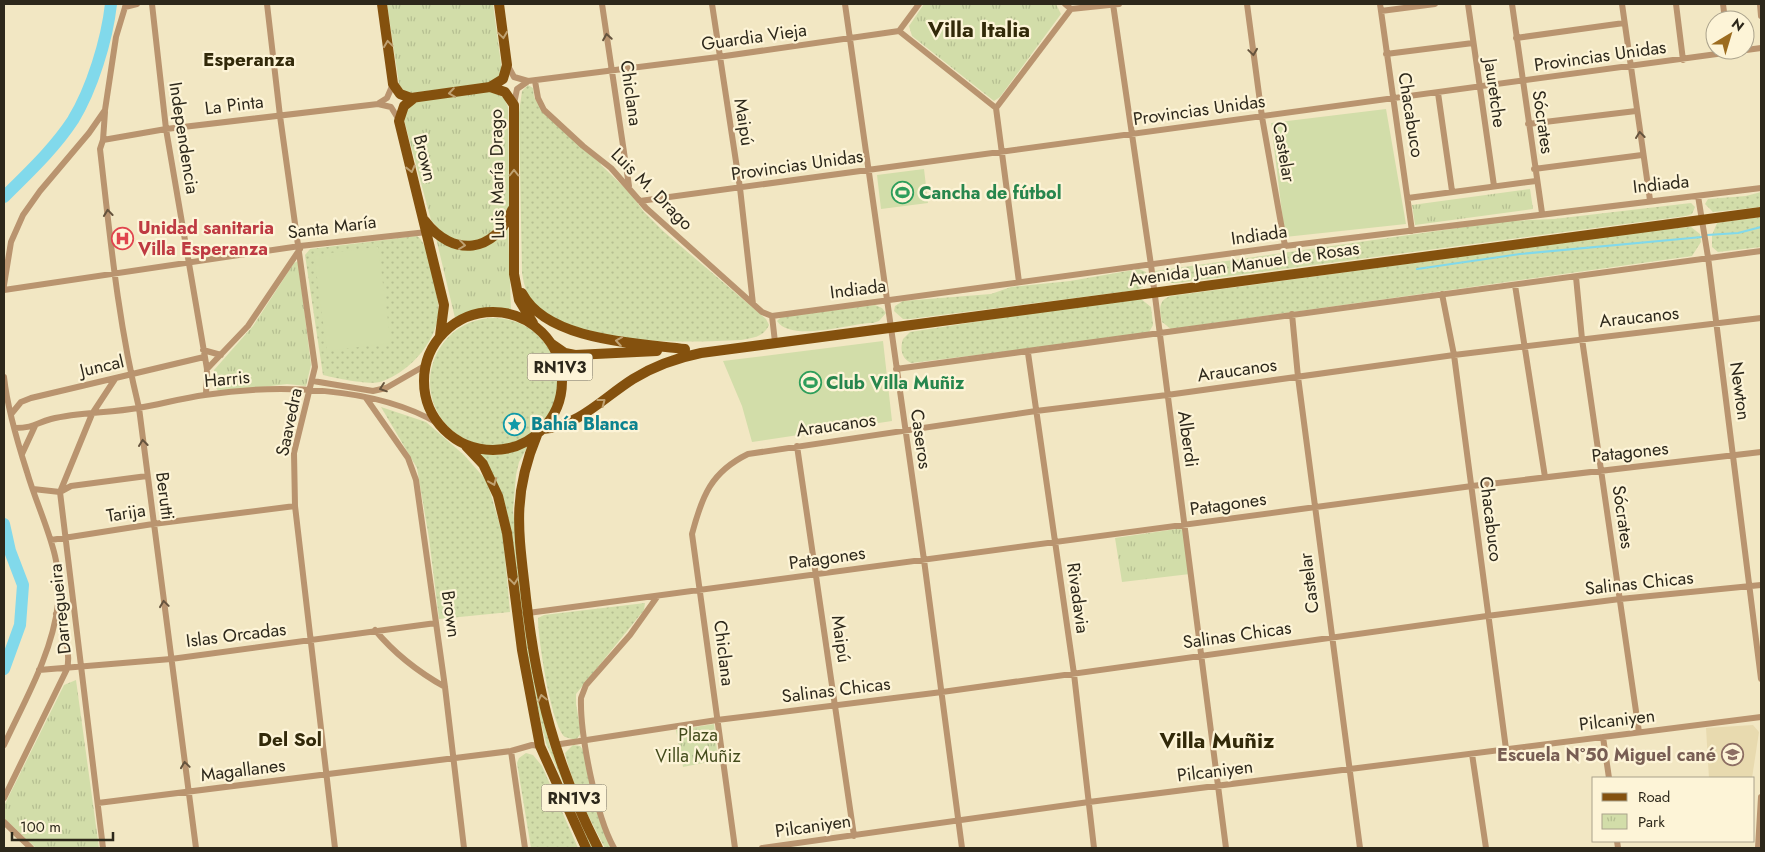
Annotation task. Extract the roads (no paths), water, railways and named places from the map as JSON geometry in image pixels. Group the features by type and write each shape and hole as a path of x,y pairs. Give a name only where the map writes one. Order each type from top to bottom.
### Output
{"main road":[{"path":"382,4 393,84 400,94 414,98 490,87"},
{"path":"499,4 507,65"},
{"name":"Luis María Drago","path":"490,87 503,79 507,65"},
{"name":"Luis María Drago","path":"490,87 505,92 514,105 514,274 522,307 539,330"},
{"name":"Brown","path":"414,98 404,106 399,121 444,304 444,320 440,337"},
{"path":"423,218 435,232 449,242 462,246 476,246 490,240 500,231 514,204"},
{"name":"Avenida Juan Manuel de Rosas","path":"540,432 580,418 632,380 655,367 684,357 731,348 1761,212"},
{"path":"514,274 527,302 539,314 554,323 606,339 685,349"},
{"name":"RN1V3","path":"540,432 510,448 486,450 464,444 450,436 439,424 430,411 425,396 424,380 431,350 451,326 465,318 480,314 511,315 526,321 539,330 557,356 562,386 556,409 540,432 523,471 518,507 519,539 534,664 554,745 570,790 598,848"},
{"name":"Avenida Juan Manuel de Rosas","path":"549,342 560,350 575,355 731,348"},
{"name":"RN1V3","path":"464,444 490,475 504,517 522,650 540,746 586,848"}],"street":[{"path":"103,140 105,110 116,37 126,6 137,4"},
{"name":"Independencia","path":"152,4 166,129 207,368 206,394"},
{"name":"Saavedra","path":"267,4 280,116 300,247 315,368 294,453 295,506 309,641 335,848"},
{"name":"Chiclana","path":"602,4 629,187"},
{"name":"Maipú","path":"712,4 718,57 740,188 753,304"},
{"name":"Caseros","path":"846,4 904,430 924,560 962,848"},
{"path":"919,4 899,31 996,108"},
{"path":"1064,4 1071,9 1115,4"},
{"name":"Alberdi","path":"1115,4 1131,135 1160,334 1226,848"},
{"name":"Castelar","path":"1247,4 1262,117 1285,246"},
{"path":"1380,7 1435,4"},
{"name":"Jauretche","path":"1468,4 1494,186"},
{"name":"Sócrates","path":"1512,4 1534,169 1542,213"},
{"path":"1622,4 1642,155 1650,200"},
{"path":"1676,4 1683,60"},
{"path":"1760,4 1761,16"},
{"name":"Chacabuco","path":"1380,7 1412,231"},
{"path":"1019,282 1000,152 996,108 1071,9"},
{"path":"1516,38 1624,23"},
{"name":"Guardia Vieja","path":"612,71 899,31"},
{"path":"1386,54 1473,43"},
{"name":"Provincias Unidas","path":"640,200 1479,88 1705,56"},
{"path":"507,65 514,77 531,81 612,71"},
{"path":"514,105 517,89 531,81"},
{"name":"Luis M. Drago","path":"531,81 544,110 611,168 646,208 762,312"},
{"path":"378,104 387,98 393,84"},
{"path":"1438,93 1452,191"},
{"path":"378,104 391,107 399,121"},
{"name":"La Pinta","path":"103,140 166,129 378,104"},
{"path":"4,285 11,242 23,215 40,191 89,134 105,110"},
{"path":"1528,124 1636,111"},
{"name":"Berutti","path":"103,140 100,149 114,274 131,375 139,408 189,792 194,847"},
{"path":"1534,169 1642,155"},
{"path":"1408,198 1536,180"},
{"name":"Indiada","path":"762,312 772,316 1285,246 1542,213 1761,188"},
{"name":"Newton","path":"1698,196 1703,220 1715,324 1734,456 1761,679"},
{"name":"Santa María","path":"4,290 189,261 427,232"},
{"path":"207,368 248,326 300,247"},
{"path":"896,369 1028,353 1292,314 1761,251"},
{"name":"Sócrates","path":"1576,277 1582,339 1600,470 1639,732"},
{"path":"1515,285 1546,476"},
{"name":"Chacabuco","path":"1442,294 1454,355 1506,749"},
{"name":"Castelar","path":"1292,314 1298,377 1331,637 1360,848"},
{"path":"772,316 775,342"},
{"name":"Araucanos","path":"722,469 748,454 904,430 1454,355 1761,318"},
{"path":"203,353 221,355"},
{"name":"Juncal","path":"12,413 21,402 31,398 131,375 203,353"},
{"name":"Rivadavia","path":"1028,353 1074,674 1094,848"},
{"path":"313,382 373,391 386,388 426,365"},
{"path":"4,377 6,395 22,454 50,540 58,576 59,602 39,670 4,745"},
{"path":"60,492 92,414 115,379"},
{"name":"Harris","path":"15,428 35,426 51,419 139,408 206,394 311,389 366,398 418,413 439,424"},
{"name":"Brown","path":"366,398 408,458 416,480 445,687 464,848"},
{"path":"22,454 35,426"},
{"name":"Maipú","path":"797,446 854,836"},
{"name":"Patagones","path":"700,590 817,576 1546,476 1761,452"},
{"name":"Chiclana","path":"722,469 711,484 702,503 692,534 735,848"},
{"path":"33,489 60,492 71,486 147,476"},
{"name":"Darregueira","path":"60,492 104,848"},
{"name":"Tarija","path":"50,540 153,524 295,506"},
{"name":"Salinas Chicas","path":"717,720 942,692 1202,654 1487,616 1620,599 1761,585"},
{"path":"528,613 700,590"},
{"path":"614,848 604,827 594,789 581,704 582,693 657,597"},
{"path":"4,798 68,669 69,662 63,626 56,614"},
{"name":"Islas Orcadas","path":"39,670 171,659 309,641 376,630 436,624"},
{"path":"376,630 384,641 431,679 445,687"},
{"name":"Pilcaniyen","path":"762,848 831,840 1089,802 1761,716"},
{"path":"554,745 717,720"},
{"path":"1604,737 1609,777"},
{"name":"Magallanes","path":"98,803 540,746"},
{"path":"511,751 525,848"},
{"path":"1472,754 1486,848"},
{"path":"1758,848 1761,797"},
{"path":"4,822 31,848"},
{"path":"831,840 832,848"}],"waterway":[{"path":"4,197 58,141 80,108 98,64 111,4"},
{"path":"1707,235 1738,233 1761,227"},
{"path":"1417,269 1520,254 1702,237"},
{"path":"4,524 10,551 23,585 20,625 4,669"}],"place":[{"name":"Cancha de fútbol","path":"903,193"},
{"name":"Unidad sanitaria Villa Esperanza","path":"122,238"},
{"name":"Club Villa Muñiz","path":"810,383"},
{"name":"Bahía Blanca","path":"515,424"},
{"name":"Escuela Nº50 Miguel cané","path":"1732,755"}],"district":[{"name":"Villa Italia","path":"979,29"},
{"name":"Esperanza","path":"249,59"},
{"name":"Del Sol","path":"290,739"},
{"name":"Villa Muñiz","path":"1217,740"}],"park label":[{"name":"Plaza Villa Muñiz","path":"698,745"}]}
